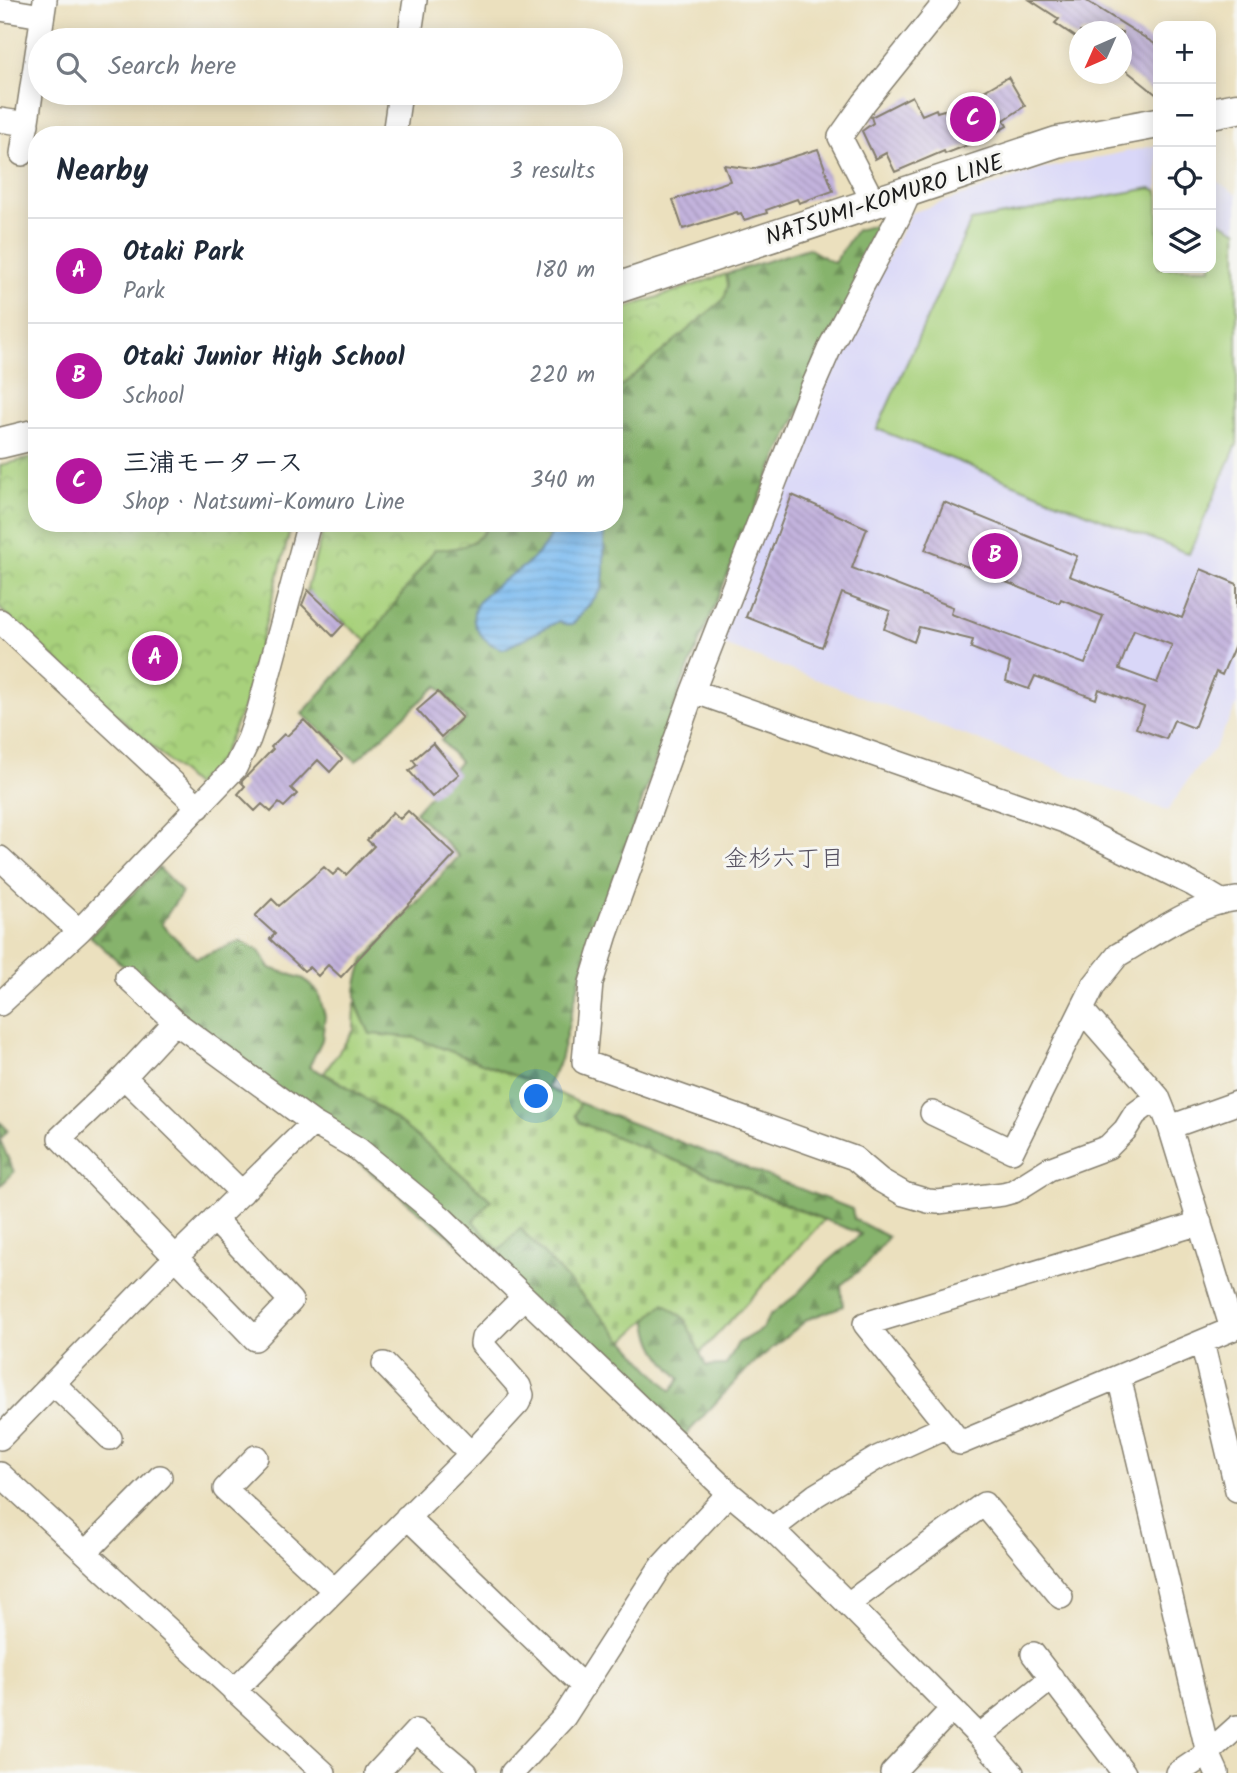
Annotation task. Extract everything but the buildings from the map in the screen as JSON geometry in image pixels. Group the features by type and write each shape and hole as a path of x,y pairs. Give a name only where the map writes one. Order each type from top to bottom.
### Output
{"main road":[{"path":"1216,112 1237,108"},
{"name":"NATSUMI-KOMURO LINE","path":"623,286 1057,142 1153,124"},
{"path":"0,443 28,436"}],"street":[{"path":"411,28 415,0"},
{"path":"874,203 840,138 864,103 947,0"},
{"path":"0,9 44,8 41,28"},
{"path":"22,154 30,105"},
{"path":"395,126 398,105"},
{"path":"0,120 27,124"},
{"path":"910,191 831,345 811,391 693,691 591,983 584,1062 854,1158 880,1180 904,1194 938,1202 1014,1191 1049,1169 1101,1150 1125,1130 1139,1111 1157,1097"},
{"path":"0,1004 79,931 235,768 259,710 307,532"},
{"path":"0,621 200,807"},
{"path":"693,691 1063,821 1229,900"},
{"path":"0,858 79,931"},
{"path":"932,1113 1012,1152 1094,985 1118,955 1195,912 1229,900"},
{"path":"127,977 175,1022 313,1123 358,1149 443,1219 729,1493 772,1529 979,1735 1012,1773"},
{"path":"1082,1010 1157,1097 1170,1127 1234,1328 960,1443 865,1324 1200,1223"},
{"path":"175,1022 124,1077 60,1138 255,1339 291,1301 214,1219"},
{"path":"124,1077 242,1193"},
{"path":"1170,1127 1237,1103"},
{"path":"0,1438 176,1257 313,1123"},
{"path":"234,1692 471,1454 518,1403 522,1395 519,1387 482,1344 483,1338 524,1297"},
{"path":"1202,1342 1237,1490"},
{"path":"384,1364 471,1454"},
{"path":"1119,1377 1213,1763"},
{"path":"53,1383 110,1438"},
{"path":"772,1529 816,1495 877,1458 947,1426"},
{"path":"256,1457 225,1489 334,1590"},
{"path":"0,1474 324,1773"},
{"path":"86,1552 160,1477"},
{"path":"512,1773 564,1717 660,1568 729,1493"},
{"path":"848,1604 984,1504 1061,1597"},
{"path":"407,1517 584,1687"},
{"path":"1033,1654 1125,1773"},
{"path":"979,1735 1052,1678"},
{"path":"892,1773 951,1710"},
{"path":"1178,1773 1213,1763 1237,1727"},
{"path":"377,1773 416,1731 466,1773"}],"shaded area":[{"path":"1153,146 1153,273 1216,273 1216,181 1237,194 1237,705 1214,749 1193,772 1168,811 719,643 813,404 911,213 1038,170"}],"green space":[{"path":"1151,188 1153,273 1216,273 1216,220 1237,230 1237,444 1189,554 877,429 971,221"},
{"path":"891,221 773,466 681,686 622,859 589,942 560,1060 547,1088 415,1038 370,1034 356,998 357,982 364,960 459,856 415,812 460,762 441,740 466,719 437,686 356,761 302,714 367,641 435,549 466,545 483,532 623,532 623,384 724,299 728,285 726,274 808,248 834,263 856,230"},
{"path":"726,274 728,285 724,299 623,384 623,309"},
{"path":"28,459 28,532 290,532 244,706 221,758 197,787 0,609 0,465"},
{"path":"323,532 483,532 466,545 435,549 367,641 306,592"},
{"path":"159,868 182,892 161,924 196,958 241,941 259,951 270,968 304,979 318,992 325,1016 322,1040 309,1067 381,1109 428,1145 492,1201 473,1221 499,1251 519,1227 671,1391 680,1379 658,1351 647,1317 664,1303 685,1319 706,1366 726,1365 738,1343 762,1329 770,1315 795,1296 823,1266 861,1234 580,1123 575,1115 580,1103 852,1209 854,1219 888,1237 865,1266 841,1285 843,1306 808,1319 749,1367 680,1441 557,1324 187,1023 90,936"},
{"path":"355,1002 370,1034 415,1038 547,1088 580,1103 575,1115 580,1123 824,1220 700,1353 685,1319 664,1303 624,1341 520,1228 499,1251 473,1221 491,1200 431,1148 369,1100 324,1073 354,1030"},
{"path":"0,1122 8,1130 0,1140"},
{"path":"0,1140 14,1172 0,1186"}],"water":[{"path":"552,532 604,532 602,589 572,625 559,621 504,649 493,645 479,632 474,620 475,609 490,590 525,566 547,542"}],"place":[{"name":"三浦モータース","path":"973,119"},
{"name":"Otaki Junior High School","path":"995,556"},
{"name":"Otaki Park","path":"155,658"}],"district":[{"name":"金杉六丁目","path":"784,858"}]}
